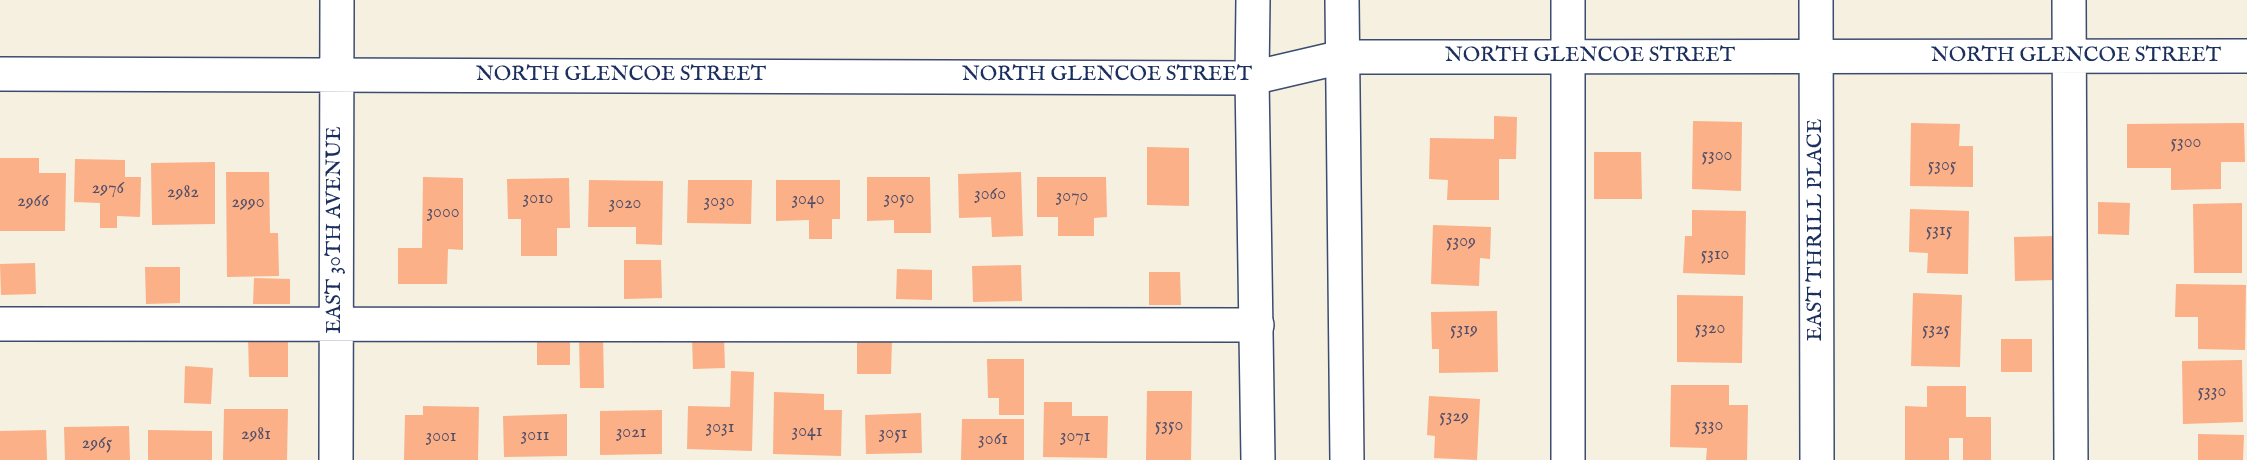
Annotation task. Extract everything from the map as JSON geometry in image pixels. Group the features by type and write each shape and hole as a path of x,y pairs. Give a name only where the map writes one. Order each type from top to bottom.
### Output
{"street":[{"name":"EAST 30TH AVENUE","path":"336,460 337,0"},
{"path":"1253,0 1252,78 1258,460"},
{"path":"1342,0 1347,460"},
{"path":"1568,0 1568,460"},
{"name":"EAST THRILL PLACE","path":"1816,0 1817,460"},
{"path":"2069,0 2071,460"},
{"name":"NORTH GLENCOE STREET","path":"0,74 1252,78 1342,57 2247,56"},
{"path":"0,324 1257,325"}],"building":[{"path":"1494,116 1517,117 1516,159 1499,159 1499,200 1447,200 1448,180 1429,179 1430,138 1494,139"},
{"path":"1693,121 1742,122 1741,191 1692,189"},
{"path":"1911,123 1960,124 1959,146 1973,146 1973,187 1910,186"},
{"path":"2244,123 2245,162 2221,162 2221,189 2171,190 2171,168 2127,168 2127,124"},
{"path":"1147,147 1189,148 1189,206 1147,205"},
{"path":"1594,152 1641,152 1642,199 1594,199"},
{"path":"0,158 39,158 39,173 66,173 65,231 0,231"},
{"path":"75,159 125,160 125,177 141,177 140,217 117,216 117,228 100,228 100,203 74,202"},
{"path":"215,162 215,224 152,225 151,163"},
{"path":"226,172 269,172 270,233 278,233 279,276 227,277"},
{"path":"1021,172 1023,236 992,237 991,217 959,218 958,174"},
{"path":"423,177 463,178 463,250 448,249 447,284 398,284 398,248 422,248"},
{"path":"867,177 930,177 931,233 894,233 894,220 867,221"},
{"path":"1037,177 1106,177 1107,217 1094,218 1094,236 1058,236 1058,217 1037,217"},
{"path":"569,178 570,228 557,228 557,256 521,256 521,219 508,219 507,179"},
{"path":"589,180 663,181 662,245 636,244 636,227 588,227"},
{"path":"688,180 752,180 751,224 687,223"},
{"path":"776,180 840,180 840,219 832,219 832,239 809,239 809,220 776,221"},
{"path":"2098,202 2130,203 2129,235 2098,234"},
{"path":"2242,203 2242,273 2194,273 2193,204"},
{"path":"1910,209 1969,211 1968,274 1927,273 1928,253 1909,252"},
{"path":"1692,210 1746,211 1745,275 1683,273 1685,236 1692,236"},
{"path":"1433,225 1491,227 1490,259 1480,258 1479,286 1431,284"},
{"path":"2055,236 2056,280 2015,281 2014,237"},
{"path":"624,260 661,260 662,298 624,299"},
{"path":"35,263 36,294 1,295 0,264"},
{"path":"1021,265 1022,301 973,302 972,266"},
{"path":"145,267 180,267 180,303 146,304"},
{"path":"897,269 932,270 932,300 896,299"},
{"path":"1149,272 1180,272 1181,305 1149,305"},
{"path":"254,278 290,279 290,304 253,304"},
{"path":"2176,284 2246,285 2245,350 2198,349 2198,317 2175,317"},
{"path":"1913,293 1962,295 1960,367 1911,366"},
{"path":"1677,295 1743,296 1742,363 1677,362"},
{"path":"1497,311 1498,372 1439,373 1439,349 1432,349 1431,312"},
{"path":"537,334 570,334 570,365 537,365"},
{"path":"603,334 604,388 580,388 579,335"},
{"path":"288,335 288,377 249,377 248,336"},
{"path":"724,337 725,368 693,369 692,338"},
{"path":"2001,339 2032,339 2032,372 2001,372"},
{"path":"857,340 892,340 891,374 857,374"},
{"path":"987,359 1024,359 1024,415 999,415 999,398 988,398"},
{"path":"2242,360 2243,422 2183,424 2182,361"},
{"path":"185,366 213,368 211,404 184,403"},
{"path":"731,371 754,372 752,451 687,449 688,406 730,407"},
{"path":"1671,385 1729,385 1729,405 1748,405 1747,460 1706,460 1707,448 1670,447"},
{"path":"1927,386 1966,386 1966,417 1991,417 1991,460 1963,460 1963,438 1949,438 1949,460 1905,460 1905,406 1927,407"},
{"path":"1147,391 1192,391 1191,460 1146,460"},
{"path":"774,392 824,394 824,410 842,410 841,456 773,454"},
{"path":"1429,396 1480,399 1477,460 1434,458 1435,436 1427,435"},
{"path":"1044,402 1072,402 1072,416 1108,416 1107,458 1043,457"},
{"path":"423,406 479,407 478,460 404,460 405,415 423,415"},
{"path":"224,409 288,409 287,460 223,460"},
{"path":"662,410 662,454 600,455 600,411"},
{"path":"921,413 922,453 866,454 865,415"},
{"path":"567,414 567,456 504,457 503,416"},
{"path":"962,419 1024,419 1024,460 961,460"},
{"path":"129,426 130,460 65,460 64,427"},
{"path":"46,430 47,460 0,460 0,431"},
{"path":"148,430 212,431 212,460 148,460"},
{"path":"2198,434 2244,435 2243,460 2198,460"}]}
